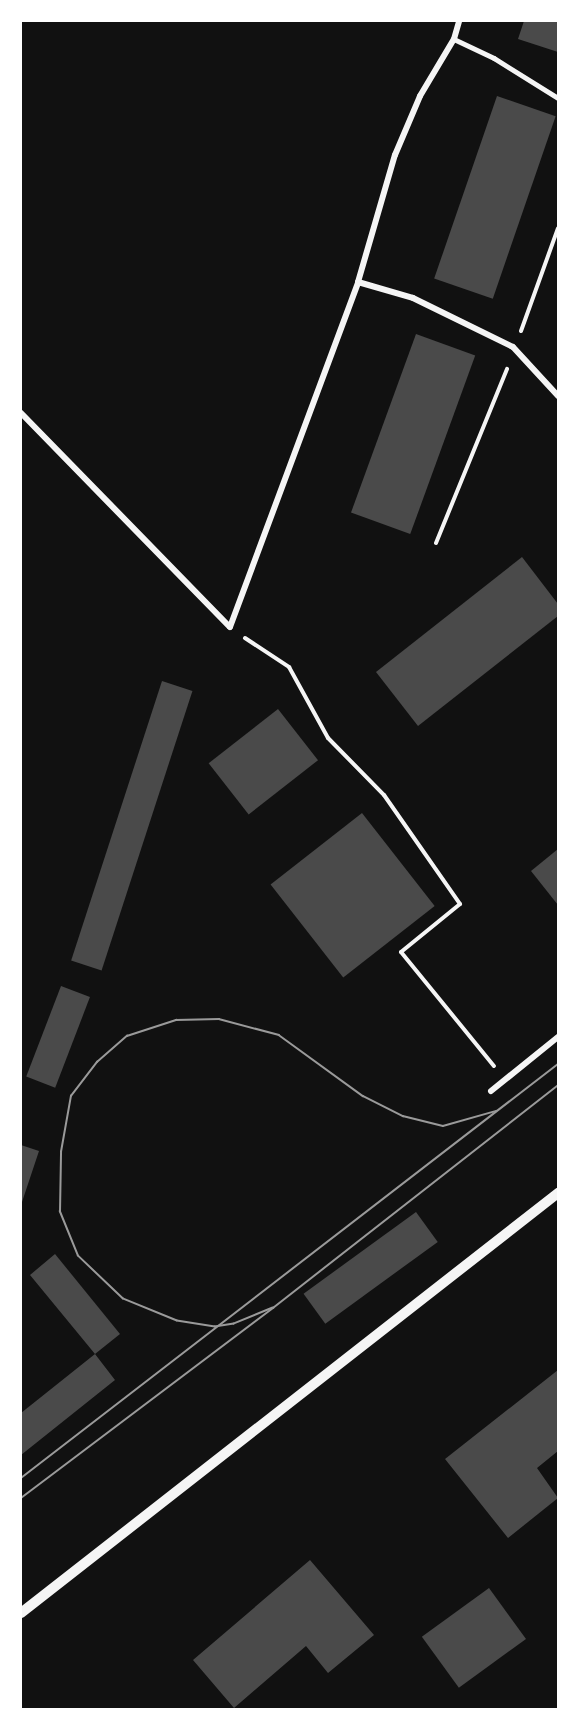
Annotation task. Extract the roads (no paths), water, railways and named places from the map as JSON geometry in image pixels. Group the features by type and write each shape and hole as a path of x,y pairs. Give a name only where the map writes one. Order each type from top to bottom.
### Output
{"street":[{"path":"21,413 230,627 358,282 395,155 420,96 454,39 459,21"},
{"path":"358,282 413,297 513,347 558,396"},
{"path":"491,1091 509,1081 558,1037"},
{"path":"21,1613 558,1193"}],"lane":[{"path":"454,39 494,58 558,98"}],"tram line":[{"path":"273,1308 234,1324 215,1327 177,1321 123,1299 78,1256 60,1212 61,1152 71,1096 97,1062 127,1036 176,1020 219,1019 279,1035 363,1096 403,1116 443,1126 496,1111"},
{"path":"21,1478 558,1064"},
{"path":"21,1498 273,1308 558,1085"}]}
